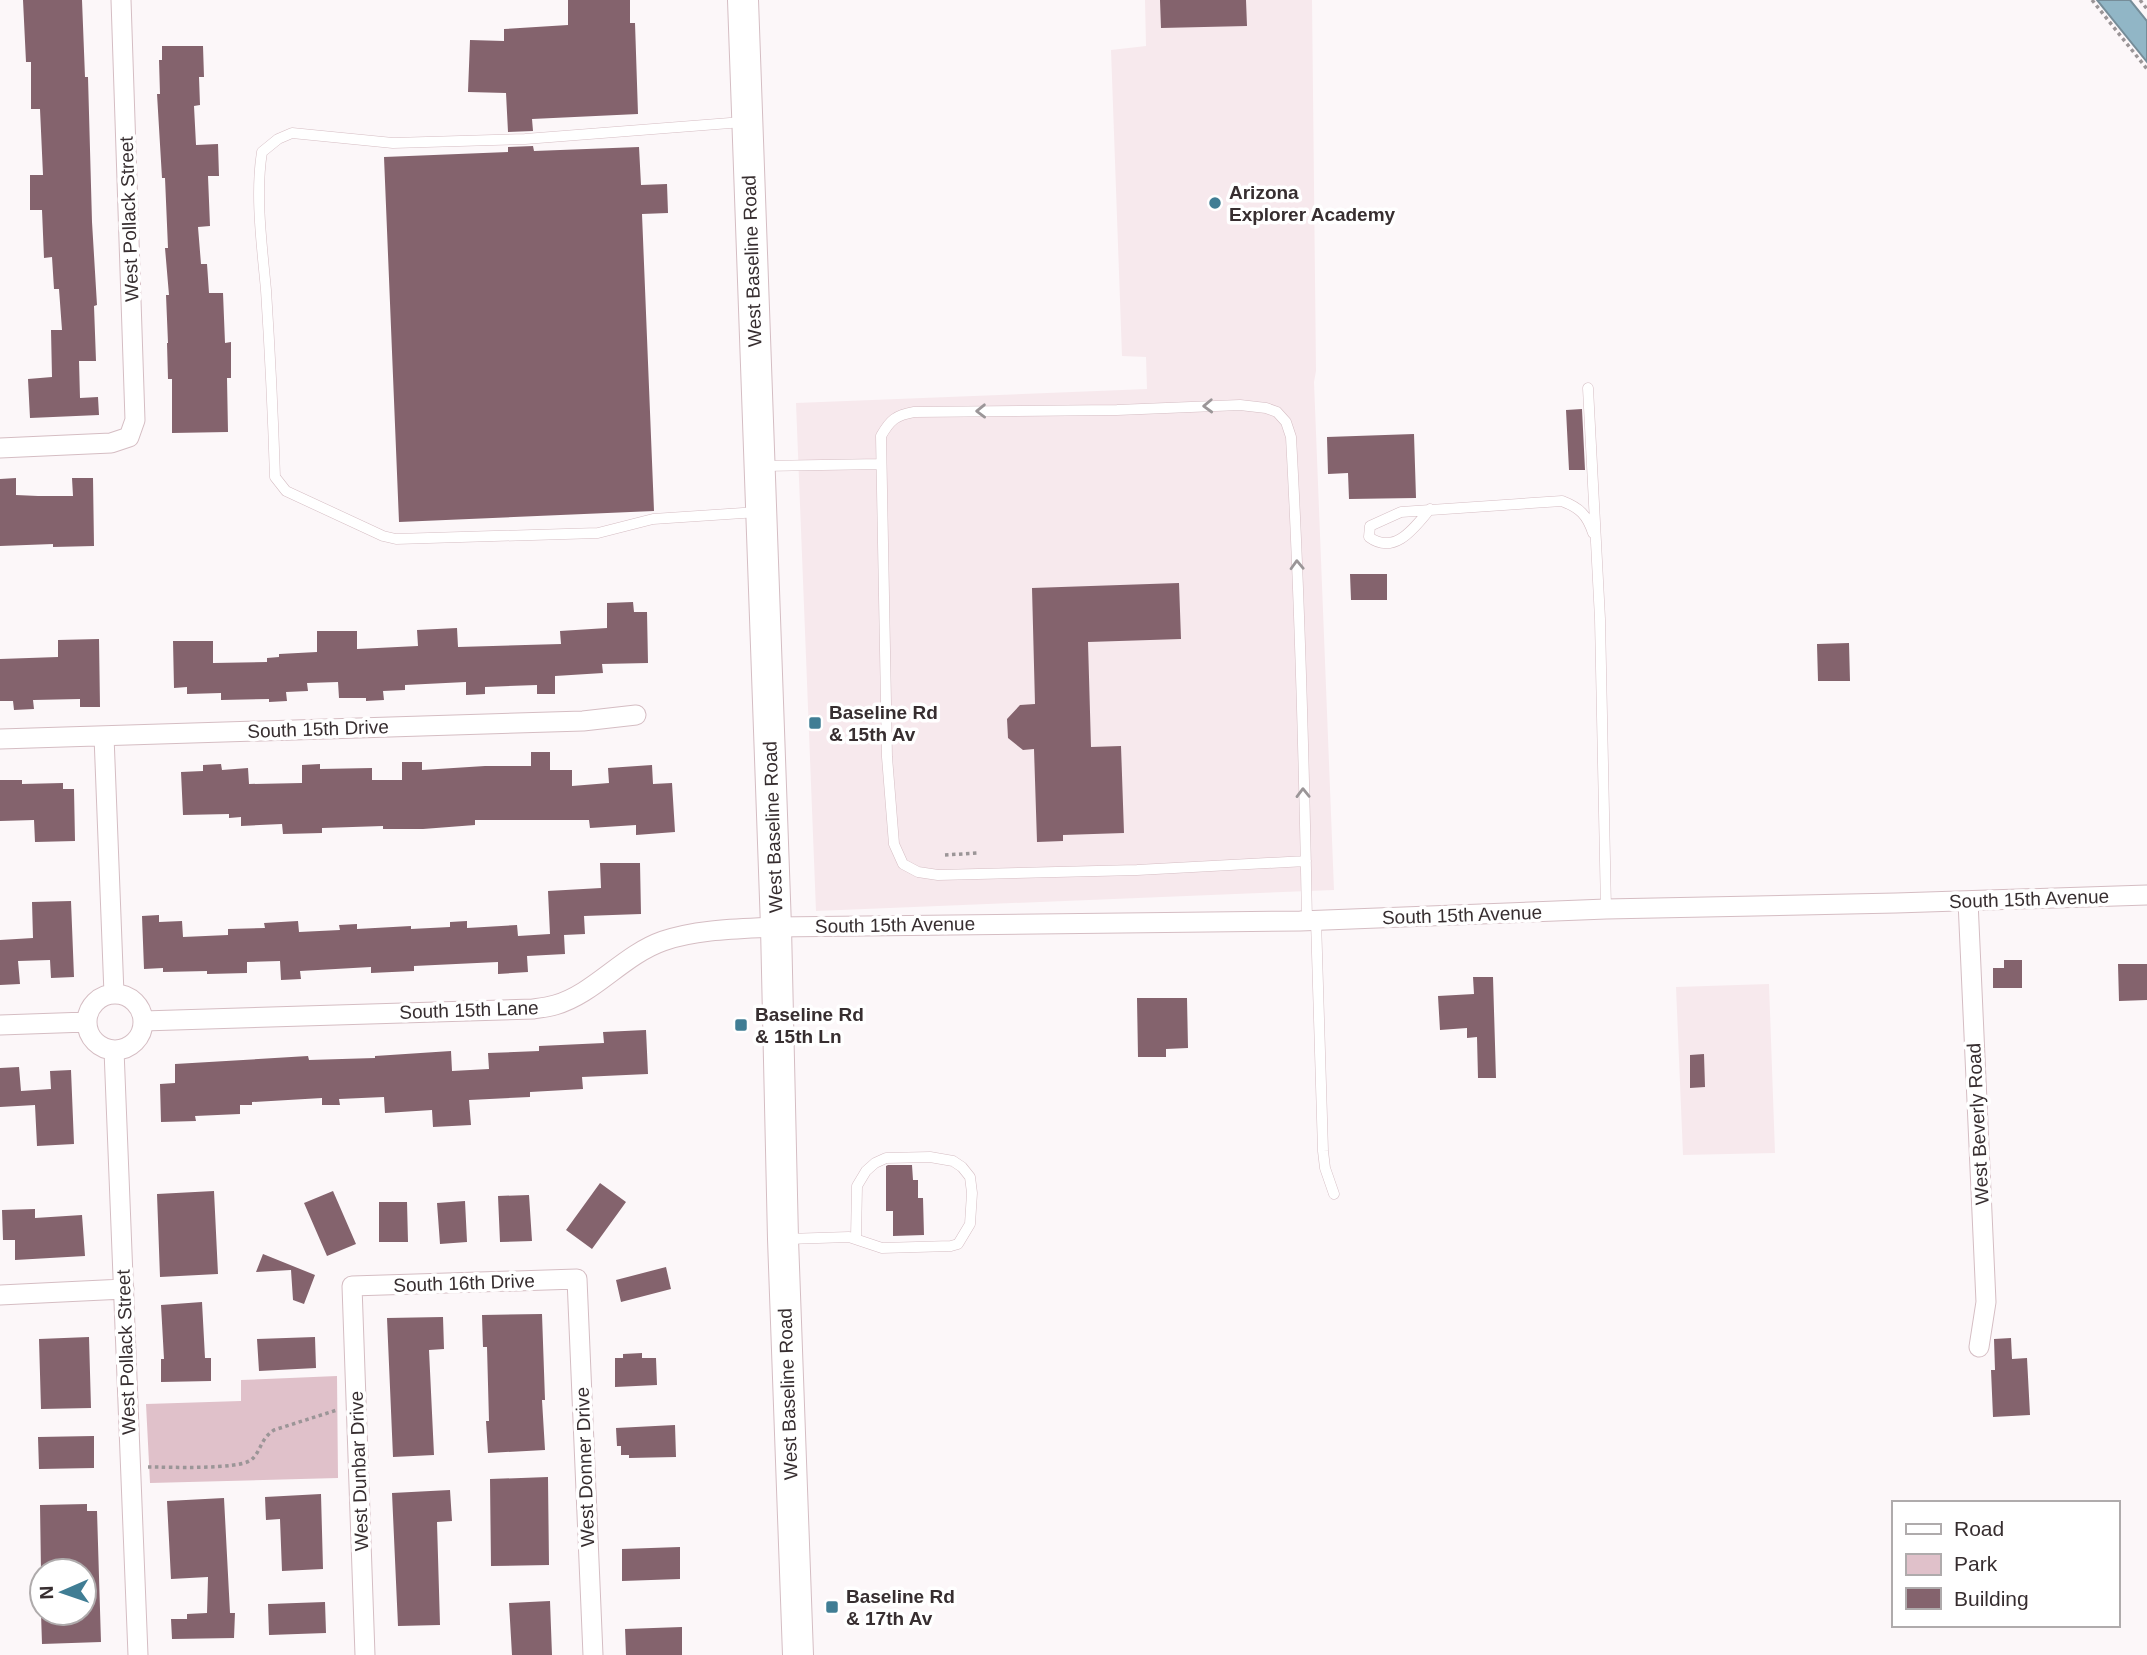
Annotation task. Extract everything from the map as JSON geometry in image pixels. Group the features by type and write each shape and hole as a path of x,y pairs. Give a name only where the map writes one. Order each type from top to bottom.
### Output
{"main road":[{"name":"West Baseline Road","path":"743,0 776,927 783,1239 798,1655"}],"street":[{"name":"West Pollack Street","path":"0,448 111,443 129,438 135,421 121,0"},
{"name":"South 15th Drive","path":"0,739 583,721 636,715"},
{"path":"104,736 114,994"},
{"name":"South 15th Avenue","path":"776,927 1311,920 1606,909 2147,895"},
{"name":"West Beverly Road","path":"1968,901 1986,1302 1979,1347"},
{"name":"South 15th Lane","path":"143,1021 533,1009 554,1006 569,1000 639,953 663,941 707,932 776,927"},
{"path":"114,994 137,1005 143,1021 135,1042 114,1050 95,1042 87,1022 92,1006 98,1000 114,994"},
{"path":"0,1025 87,1022"},
{"name":"West Pollack Street","path":"114,1050 138,1655"},
{"name":"South 16th Drive","path":"352,1286 577,1279"},
{"name":"West Donner Drive","path":"577,1279 593,1655"},
{"name":"West Dunbar Drive","path":"352,1286 365,1655"},
{"path":"0,1295 124,1289"}],"lane":[{"path":"747,121 525,139 393,143 292,134 278,139 262,152 262,235 275,477 286,491 383,537 396,539 598,533 653,519 762,511"},
{"path":"1588,388 1600,619 1606,909"},
{"path":"1306,861 1137,870 938,875 918,873 903,864 894,844 887,757 881,436 889,423 898,415 914,412 1117,410 1240,405 1278,412 1286,422 1291,437 1302,680 1306,861 1323,1151 1325,1168 1334,1194"},
{"path":"760,466 881,464"},
{"path":"1430,509 1405,537 1387,543 1377,542 1369,537 1370,526 1401,512 1430,509 1562,502 1579,507 1590,523 1596,544"},
{"path":"783,1239 849,1237 882,1248 958,1244 970,1224 970,1177 962,1167 943,1158 886,1158 875,1163 866,1171 857,1186 856,1238"}],"path":[{"path":"2092,0 2147,69"},
{"path":"2140,0 2147,9"},
{"path":"945,855 978,853"},
{"path":"146,1467 243,1464 256,1454 265,1436 274,1430 339,1409"}],"shaded area":[{"path":"1145,0 1312,0 1314,382 1334,890 816,911 796,403 1147,389 1146,357 1122,356 1111,50 1146,46"},
{"path":"1769,984 1775,1153 1683,1155 1676,987"}],"green space":[{"path":"337,1376 338,1478 150,1483 146,1404 241,1401 241,1380"}],"water":[{"path":"2097,0 2130,0 2147,21 2147,62"}],"building":[{"path":"23,0 82,0 85,77 88,77 97,305 94,306 96,361 79,361 80,398 98,397 99,415 30,418 28,379 52,377 51,330 62,330 59,289 54,289 52,257 44,258 42,210 30,210 30,175 43,175 40,109 31,109 31,62 26,62"},
{"path":"568,0 630,0 630,23 635,23 638,114 532,119 533,131 508,132 506,93 468,92 470,40 504,41 504,29 568,25"},
{"path":"1160,0 1246,0 1247,26 1161,28"},
{"path":"162,46 203,46 204,77 199,77 200,105 194,106 196,145 218,144 219,176 208,176 210,226 198,227 201,264 207,264 209,293 223,293 225,343 231,342 231,378 227,378 228,432 172,433 172,379 168,379 167,343 166,295 169,295 165,248 168,248 165,178 162,178 157,94 160,94 159,60 162,60"},
{"path":"533,146 534,151 639,147 641,185 667,184 668,213 642,214 654,511 399,522 384,157 508,152 508,147"},
{"path":"1582,409 1585,470 1569,470 1566,410"},
{"path":"1414,434 1416,498 1349,499 1348,473 1328,474 1327,437"},
{"path":"16,478 16,495 73,496 72,478 93,478 94,546 0,546 0,479"},
{"path":"1350,574 1387,574 1387,600 1351,600"},
{"path":"1179,583 1181,639 1088,642 1091,747 1121,746 1124,833 1063,835 1063,841 1037,842 1034,749 1023,750 1008,738 1007,719 1020,705 1035,704 1032,588"},
{"path":"633,602 634,612 647,612 648,663 602,664 603,673 555,676 555,694 537,694 537,685 485,687 485,694 466,695 466,682 405,685 405,690 383,691 384,700 366,701 366,698 339,698 338,682 307,683 308,691 286,692 287,701 269,702 269,699 221,700 221,693 187,694 187,687 174,688 173,641 213,641 213,663 267,662 267,658 279,657 279,654 317,652 317,631 357,631 357,649 418,646 417,630 457,628 458,647 561,644 560,631 607,628 607,603"},
{"path":"99,639 100,707 80,707 80,699 33,700 34,709 14,710 13,701 0,701 0,659 58,657 58,640"},
{"path":"1849,643 1850,681 1818,681 1817,644"},
{"path":"531,752 550,752 550,770 572,770 572,786 609,783 608,768 652,765 653,784 672,783 675,832 636,835 636,825 590,828 589,820 475,820 475,825 423,829 383,829 383,826 322,828 322,833 283,834 282,824 241,826 241,817 229,818 229,814 183,815 181,772 203,771 203,765 221,764 222,770 248,768 249,784 302,783 302,765 320,764 320,769 372,768 372,780 402,780 402,762 422,762 422,770 531,766"},
{"path":"0,780 22,780 22,784 63,783 63,789 74,789 75,841 35,842 34,820 0,821"},
{"path":"600,863 640,863 641,914 584,916 585,934 564,935 565,954 527,956 528,972 498,974 498,962 414,966 414,971 371,973 371,967 300,971 301,979 281,980 280,961 247,962 247,973 207,974 207,971 163,972 163,968 144,969 142,916 159,915 159,922 182,921 183,937 228,935 228,929 265,928 264,923 298,921 299,932 340,930 339,925 357,924 357,929 450,927 450,922 467,921 467,928 517,925 518,936 550,934 548,891 601,888"},
{"path":"71,901 74,977 51,978 50,960 18,961 20,984 0,985 0,940 33,938 32,902"},
{"path":"2004,960 2022,960 2022,988 1993,988 1993,968 2004,968"},
{"path":"2118,964 2147,964 2147,1000 2119,1001"},
{"path":"1473,977 1493,977 1496,1078 1478,1078 1477,1037 1467,1038 1467,1028 1440,1030 1438,996 1474,994"},
{"path":"1137,998 1187,998 1188,1048 1166,1049 1166,1057 1138,1057"},
{"path":"646,1030 648,1074 582,1077 583,1089 530,1092 530,1097 469,1100 471,1125 433,1127 432,1110 385,1113 384,1097 339,1099 340,1105 322,1105 322,1098 252,1102 252,1105 240,1105 240,1114 195,1116 196,1121 161,1122 160,1084 175,1083 175,1064 308,1056 309,1060 375,1058 451,1051 452,1071 489,1069 488,1053 539,1051 539,1046 604,1043 603,1032"},
{"path":"1704,1054 1705,1087 1690,1088 1690,1055"},
{"path":"19,1067 21,1091 51,1089 50,1071 71,1070 74,1144 37,1146 35,1105 0,1107 0,1068"},
{"path":"888,1165 912,1165 913,1180 918,1180 918,1198 923,1198 924,1235 893,1236 893,1211 886,1211"},
{"path":"600,1183 626,1202 592,1249 566,1230"},
{"path":"214,1191 218,1274 160,1277 157,1194"},
{"path":"333,1191 356,1244 327,1256 304,1203"},
{"path":"529,1195 532,1241 500,1242 498,1196"},
{"path":"465,1201 467,1242 440,1244 437,1203"},
{"path":"379,1202 407,1202 408,1242 379,1242"},
{"path":"35,1209 35,1218 82,1215 85,1256 15,1260 15,1240 3,1240 2,1210"},
{"path":"263,1254 315,1275 304,1304 293,1300 291,1270 256,1272"},
{"path":"666,1267 671,1289 621,1302 616,1280"},
{"path":"202,1302 205,1358 211,1358 211,1381 161,1382 161,1359 164,1359 161,1305"},
{"path":"542,1314 545,1450 488,1453 487,1347 483,1347 482,1315"},
{"path":"443,1317 444,1349 429,1350 434,1455 393,1457 387,1318"},
{"path":"89,1337 91,1408 41,1409 39,1339"},
{"path":"315,1337 316,1368 259,1371 257,1339"},
{"path":"2011,1338 2012,1359 2027,1358 2030,1415 1993,1417 1991,1370 1995,1370 1994,1339"},
{"path":"642,1353 642,1358 656,1358 657,1385 615,1387 615,1358 623,1358 623,1354"},
{"path":"675,1425 676,1457 629,1458 629,1455 621,1455 621,1446 617,1446 616,1428"},
{"path":"94,1436 94,1468 39,1469 38,1437"},
{"path":"548,1477 549,1565 491,1566 490,1479"},
{"path":"450,1490 452,1521 437,1522 440,1625 398,1626 392,1493"},
{"path":"321,1494 323,1569 282,1571 280,1519 266,1520 265,1497"},
{"path":"224,1498 230,1613 235,1613 234,1638 172,1639 171,1619 187,1619 187,1614 207,1613 208,1577 171,1579 167,1501"},
{"path":"87,1504 87,1511 97,1511 101,1642 42,1644 41,1627 98,1627 98,1557 41,1557 40,1505"},
{"path":"680,1547 680,1579 622,1581 622,1549"},
{"path":"550,1601 552,1655 512,1655 509,1603"},
{"path":"325,1602 326,1633 269,1635 268,1604"},
{"path":"682,1627 682,1655 626,1655 625,1629"}],"place":[{"name":"Arizona Explorer Academy","path":"1215,203"},
{"name":"Baseline Rd & 15th Av","path":"815,723"},
{"name":"Baseline Rd & 15th Ln","path":"741,1025"},
{"name":"Baseline Rd & 17th Av","path":"832,1607"}]}
